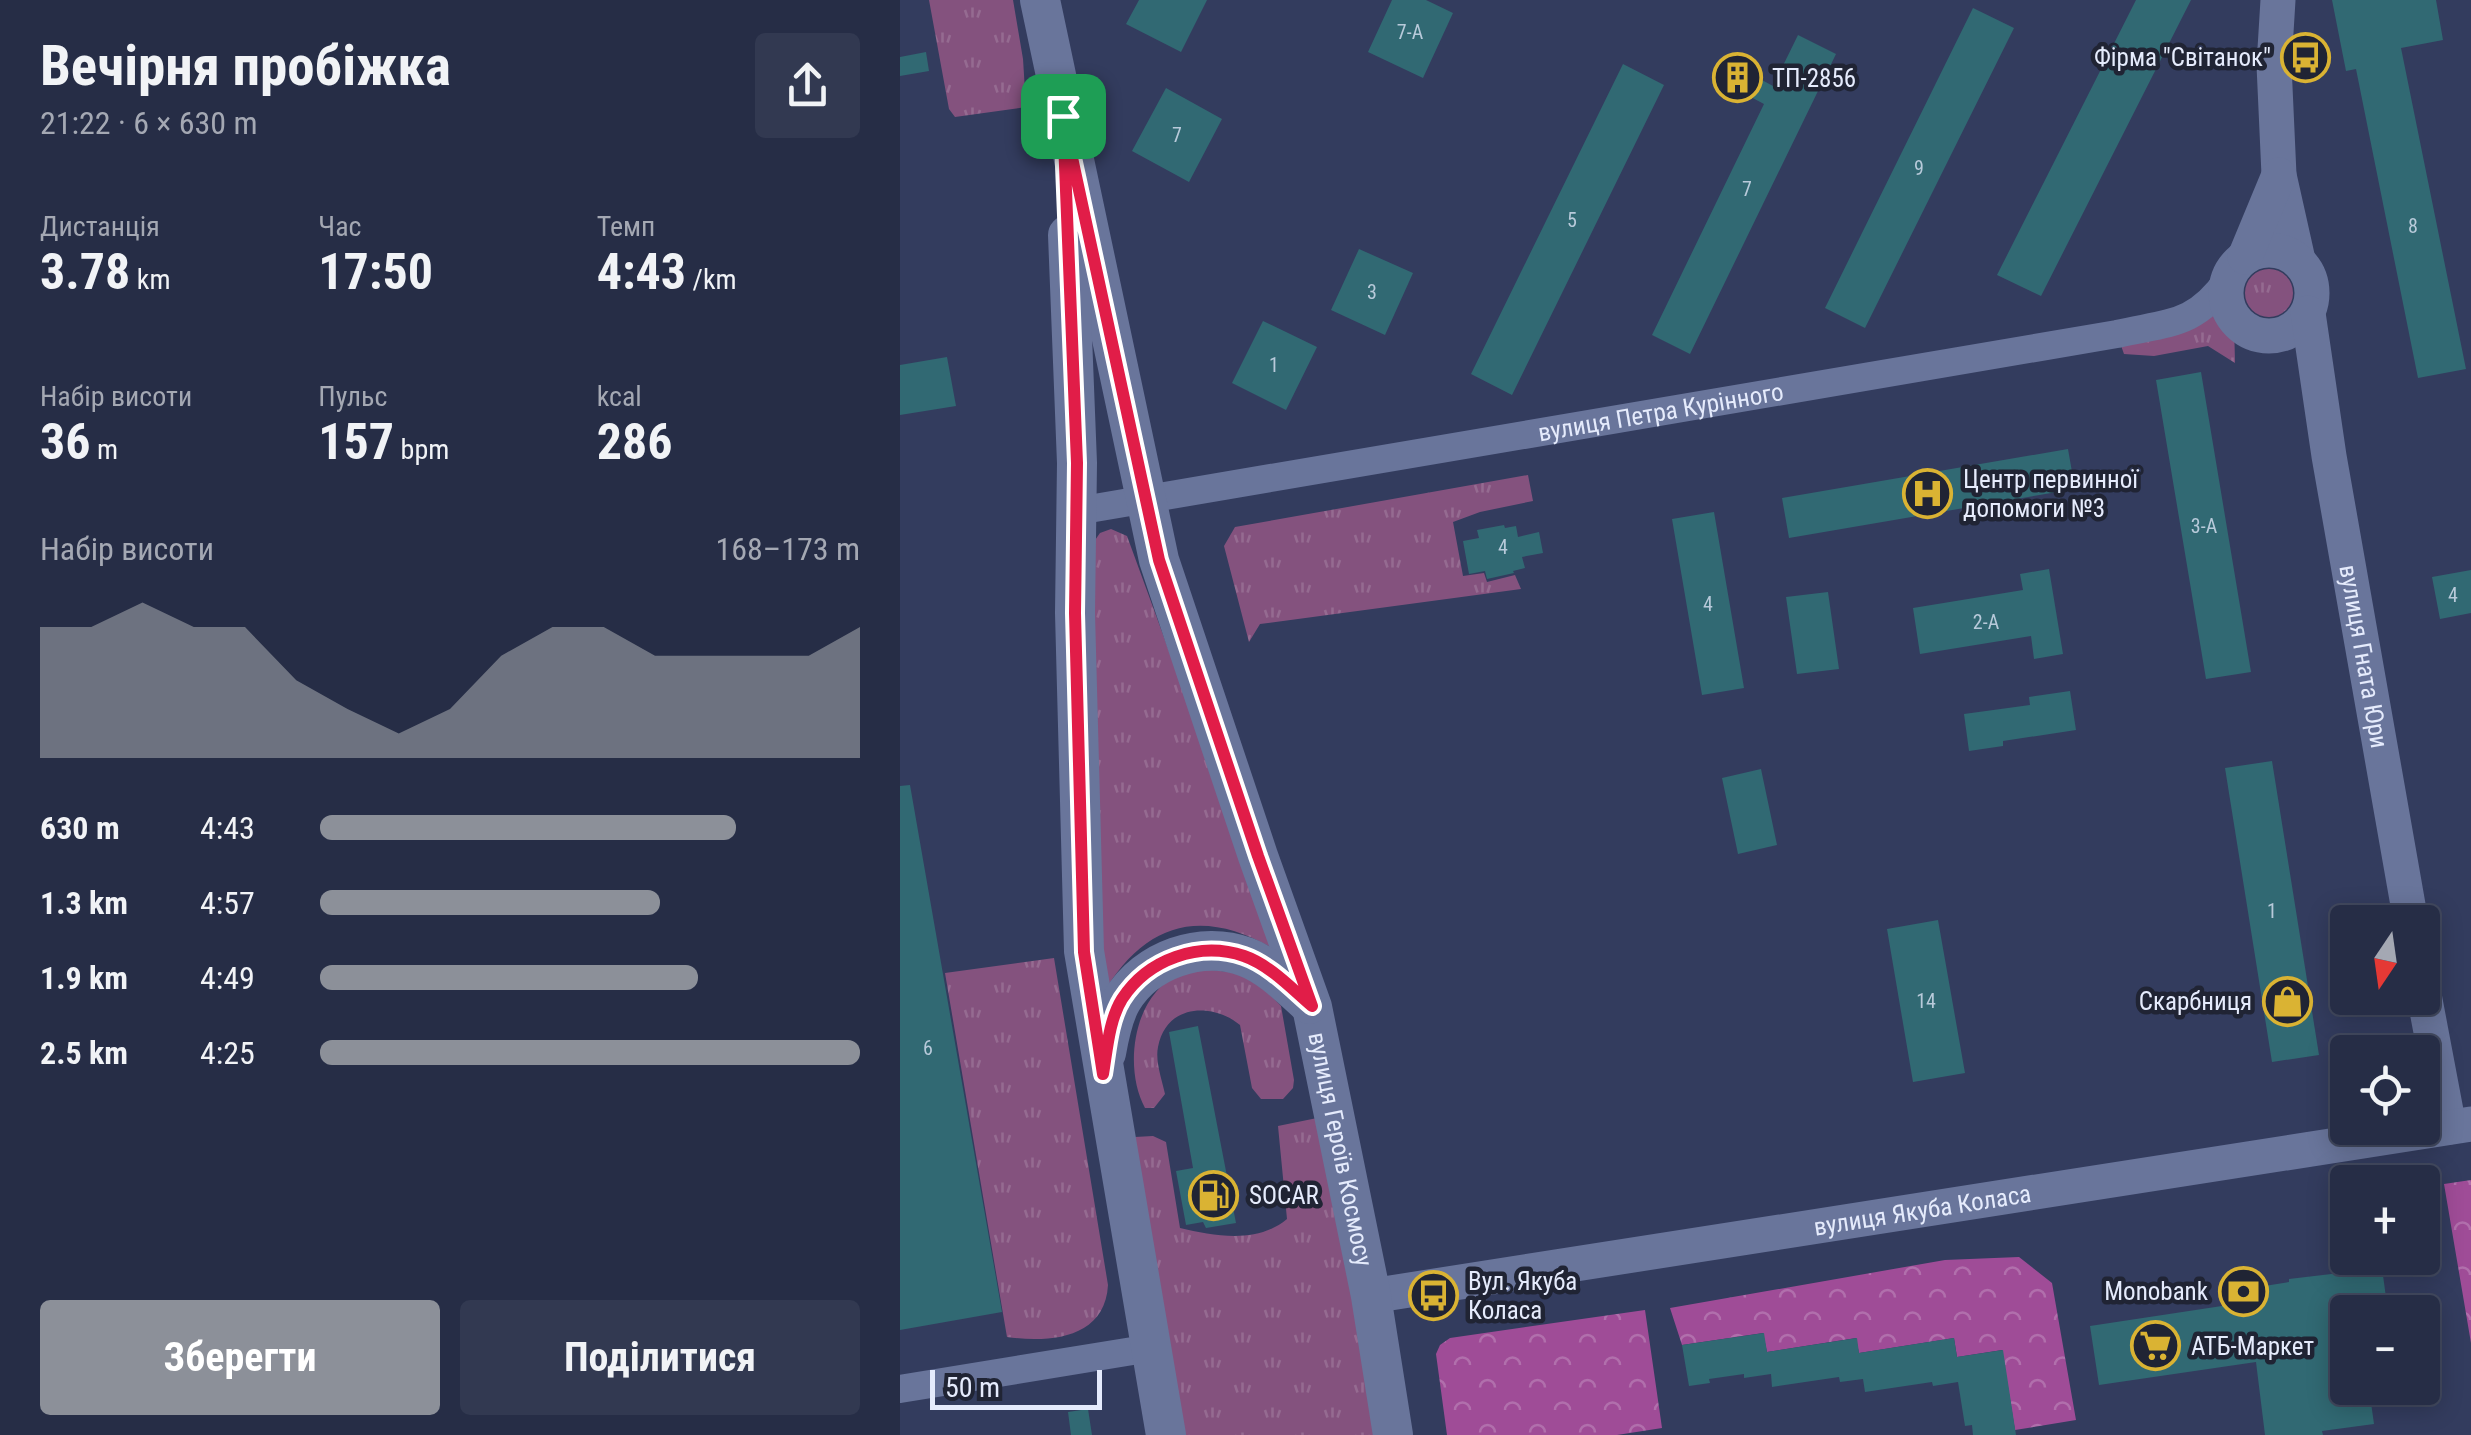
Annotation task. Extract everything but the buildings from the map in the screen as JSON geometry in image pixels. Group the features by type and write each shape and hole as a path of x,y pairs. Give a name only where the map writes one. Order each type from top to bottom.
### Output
{"main road":[{"name":"вулиця Героїв Космосу","path":"1040,0 1159,560 1251,838 1312,1006 1371,1296 1394,1435"},
{"name":"вулиця Героїв Космосу","path":"1063,116 1077,511 1075,613 1084,952 1166,1435"},
{"path":"1103,1074 1120,1002 1143,974 1172,957 1210,950 1246,957 1276,975 1312,1006"}],"street":[{"path":"2259,334 2287,332 2308,313 2312,285 2298,260 2279,175 2274,104 2278,0"},
{"path":"2279,175 2237,268 2229,307 2246,329 2259,334 2318,392"},
{"path":"2237,268 2272,250 2298,260"},
{"name":"вулиця Петра Курінного","path":"1077,511 2117,334 2185,319 2210,304 2237,268"},
{"name":"вулиця Гната Юри","path":"2308,313 2318,392 2409,905"},
{"path":"2430,1015 2460,1126"},
{"name":"вулиця Якуба Коласа","path":"1371,1296 2460,1126"},
{"path":"900,1389 1151,1348"}],"green space":[{"path":"929,0 1013,0 1026,107 955,117 949,109"},
{"path":"2269,269 2286,276 2293,293 2286,310 2269,317 2252,310 2245,293 2252,276"},
{"path":"2223,296 2234,323 2235,363 2208,346 2154,356 2124,354 2118,337"},
{"path":"1528,475 1533,501 1453,522 1463,576 1484,573 1487,582 1515,575 1521,589 1260,624 1249,642 1224,546 1235,527"},
{"path":"1111,529 1127,536 1279,952 1226,929 1178,928 1137,951 1101,997 1093,543 1100,533"},
{"path":"1054,958 1108,1285 1105,1303 1086,1327 1057,1337 1023,1339 1007,1337 945,973"},
{"path":"1197,968 1244,974 1281,1006 1294,1080 1293,1088 1283,1099 1261,1099 1252,1088 1240,1025 1216,1013 1192,1011 1170,1022 1163,1033 1157,1058 1165,1094 1154,1108 1145,1108 1134,1064 1141,1018 1160,987"},
{"path":"1322,1117 1382,1435 1178,1435 1135,1137 1153,1136 1166,1142 1180,1228 1249,1235 1287,1219 1278,1126"},
{"path":"2471,1180 2471,1343 2444,1184"},
{"path":"2019,1257 2052,1283 2076,1420 2015,1430 2002,1350 1957,1357 1954,1338 1859,1353 1856,1338 1767,1352 1763,1333 1682,1345 1670,1308 1945,1260"},
{"path":"1645,1310 1662,1428 1617,1435 1447,1435 1436,1354 1450,1338"}],"place":[{"name":"Фірма \"Світанок\"","path":"2306,57"},
{"name":"ТП-2856","path":"1737,78"},
{"name":"Центр первинної допомоги №3","path":"1928,493"},
{"name":"Скарбниця","path":"2287,1001"},
{"name":"SOCAR","path":"1214,1195"},
{"name":"Monobank","path":"2243,1291"},
{"name":"Вул. Якуба Коласа","path":"1433,1295"},
{"name":"АТБ-Маркет","path":"2156,1346"}],"route":[{"path":"1063,116 1159,560 1312,1006 1276,975 1246,957 1210,950 1172,957 1143,974 1120,1002 1103,1074 1084,952 1075,613 1077,463 1063,116"}]}
